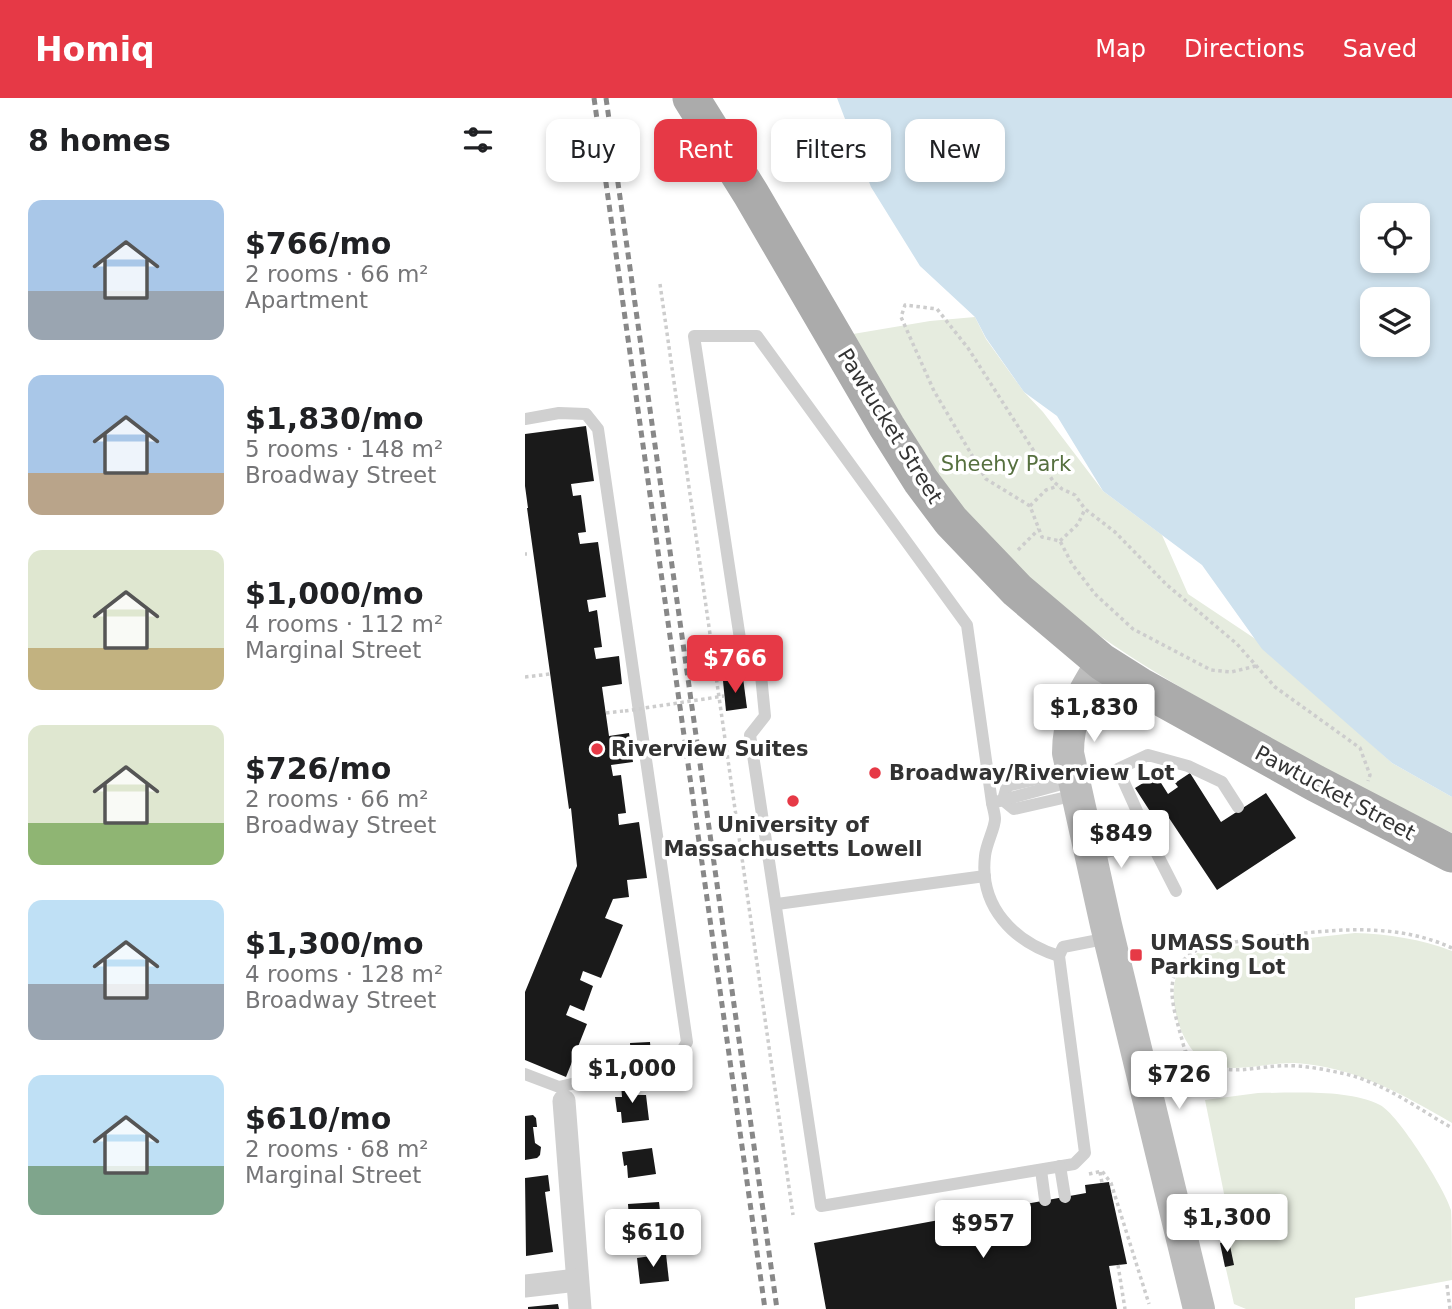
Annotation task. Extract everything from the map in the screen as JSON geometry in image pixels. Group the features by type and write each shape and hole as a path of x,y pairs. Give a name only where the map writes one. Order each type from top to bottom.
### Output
{"main road":[{"name":"Pawtucket Street","path":"691,98 921,481 951,520 1017,590 1102,662 1173,706 1452,855"},
{"path":"1102,662 1076,706 1071,721 1068,753 1109,938 1199,1309"}],"street":[{"path":"564,1101 580,1309"},
{"path":"525,1286 577,1280"}],"lane":[{"path":"1059,956 1039,950 1015,934 993,903 985,876 985,858 998,802 967,625 757,335 694,336 742,652 760,665 765,716 750,735 821,1206 1074,1164 1085,1153 1059,956 1063,947 1109,938"},
{"path":"525,419 559,413 586,414 598,429 687,1042 677,1059 559,1087 525,1074"},
{"path":"1176,891 1118,769 1148,755 1188,766 1222,782 1238,807"},
{"path":"998,802 1014,809 1073,782"},
{"path":"998,802 1007,786 1073,782"},
{"path":"1091,856 1150,840"},
{"path":"777,904 985,876"},
{"path":"1061,1166 1065,1197"},
{"path":"1041,1170 1045,1200"}],"path":[{"path":"660,284 721,696 793,1215"},
{"path":"1257,666 1231,672 1211,670 1133,629 1095,594 1072,564 1060,541 1042,537 1030,506 986,479 934,391 901,317 905,305 937,309 968,348 1058,486 1075,495 1085,509 1115,531 1167,585 1237,644 1257,666 1275,687 1360,748 1370,775 1357,805"},
{"path":"1030,506 1046,490 1058,486"},
{"path":"1060,541 1078,524 1085,509"},
{"path":"525,677 550,674"},
{"path":"606,713 721,696"},
{"path":"1452,948 1397,933 1367,930 1335,930 1207,945 1189,953 1175,970 1170,993 1185,1051 1207,1065 1233,1070 1297,1066 1344,1073 1382,1087 1452,1128"},
{"path":"1082,1178 1102,1171 1111,1183 1149,1304"},
{"path":"1100,1172 1102,1183"},
{"path":"1118,1265 1125,1309"},
{"path":"1447,1285 1450,1309"}],"green space":[{"name":"Sheehy Park","path":"975,317 986,339 1024,392 1043,412 1103,491 1162,535 1188,594 1257,640 1392,763 1452,797 1452,833 1323,768 1129,655 1044,593 992,543 926,457 853,334 930,321"},
{"path":"1355,933 1404,938 1452,951 1452,1123 1396,1092 1338,1070 1295,1063 1241,1068 1210,1064 1191,1049 1184,1037 1175,1010 1174,983 1180,968 1193,955 1206,949"},
{"path":"1258,1093 1353,1096 1380,1105 1388,1111 1420,1153 1451,1210 1452,1280 1355,1298 1355,1309 1246,1309 1234,1304 1220,1243 1233,1238 1205,1100"}],"water":[{"path":"837,98 1452,98 1452,797 1392,763 1262,649 1202,565 1103,491 1057,416 1024,392 986,338 975,317 920,266 869,182 891,182 891,119 845,119"}],"building":[{"name":"Riverview Suites","path":"586,426 594,481 571,484 573,496 581,495 586,532 578,533 580,544 598,542 606,597 587,600 589,612 597,610 602,647 594,648 596,659 619,656 622,684 602,687 609,736 629,733 633,762 611,765 613,776 621,775 626,813 618,814 619,825 639,822 647,878 627,880 629,897 613,899 605,918 623,925 601,978 583,971 580,980 593,986 584,1011 570,1005 566,1015 587,1024 566,1077 525,1060 525,992 577,866 527,508 525,434"},
{"path":"743,678 747,708 726,711 723,681"},
{"path":"1190,773 1221,822 1266,793 1296,838 1217,890 1165,812 1155,819 1135,788 1156,775 1168,794 1178,787 1175,783"},
{"path":"650,1042 651,1054 631,1056 630,1043"},
{"path":"635,1082 636,1095 646,1095 649,1120 622,1123 615,1097 622,1097 621,1084"},
{"path":"533,1115 537,1127 533,1127 535,1143 541,1147 540,1155 525,1160 525,1116"},
{"path":"652,1148 656,1174 628,1178 622,1152"},
{"path":"548,1175 550,1191 545,1192 553,1252 526,1256 525,1178"},
{"path":"1109,1182 1127,1264 1109,1266 1117,1309 826,1309 814,1243 1086,1193 1085,1185"},
{"path":"659,1202 662,1228 635,1230 634,1220 629,1221 628,1204"},
{"path":"1229,1241 1234,1265 1225,1267 1220,1243"},
{"path":"666,1254 669,1281 640,1284 637,1258"},
{"path":"558,1304 559,1309 528,1309 528,1307"}],"railway":[{"path":"594,98 765,1309"},
{"path":"606,98 777,1309"}],"place":[{"name":"Riverview Suites","path":"597,749"},
{"name":"Broadway/Riverview Lot","path":"875,773"},
{"name":"University of Massachusetts Lowell","path":"793,801"},
{"name":"UMASS South Parking Lot","path":"1136,955"}]}
